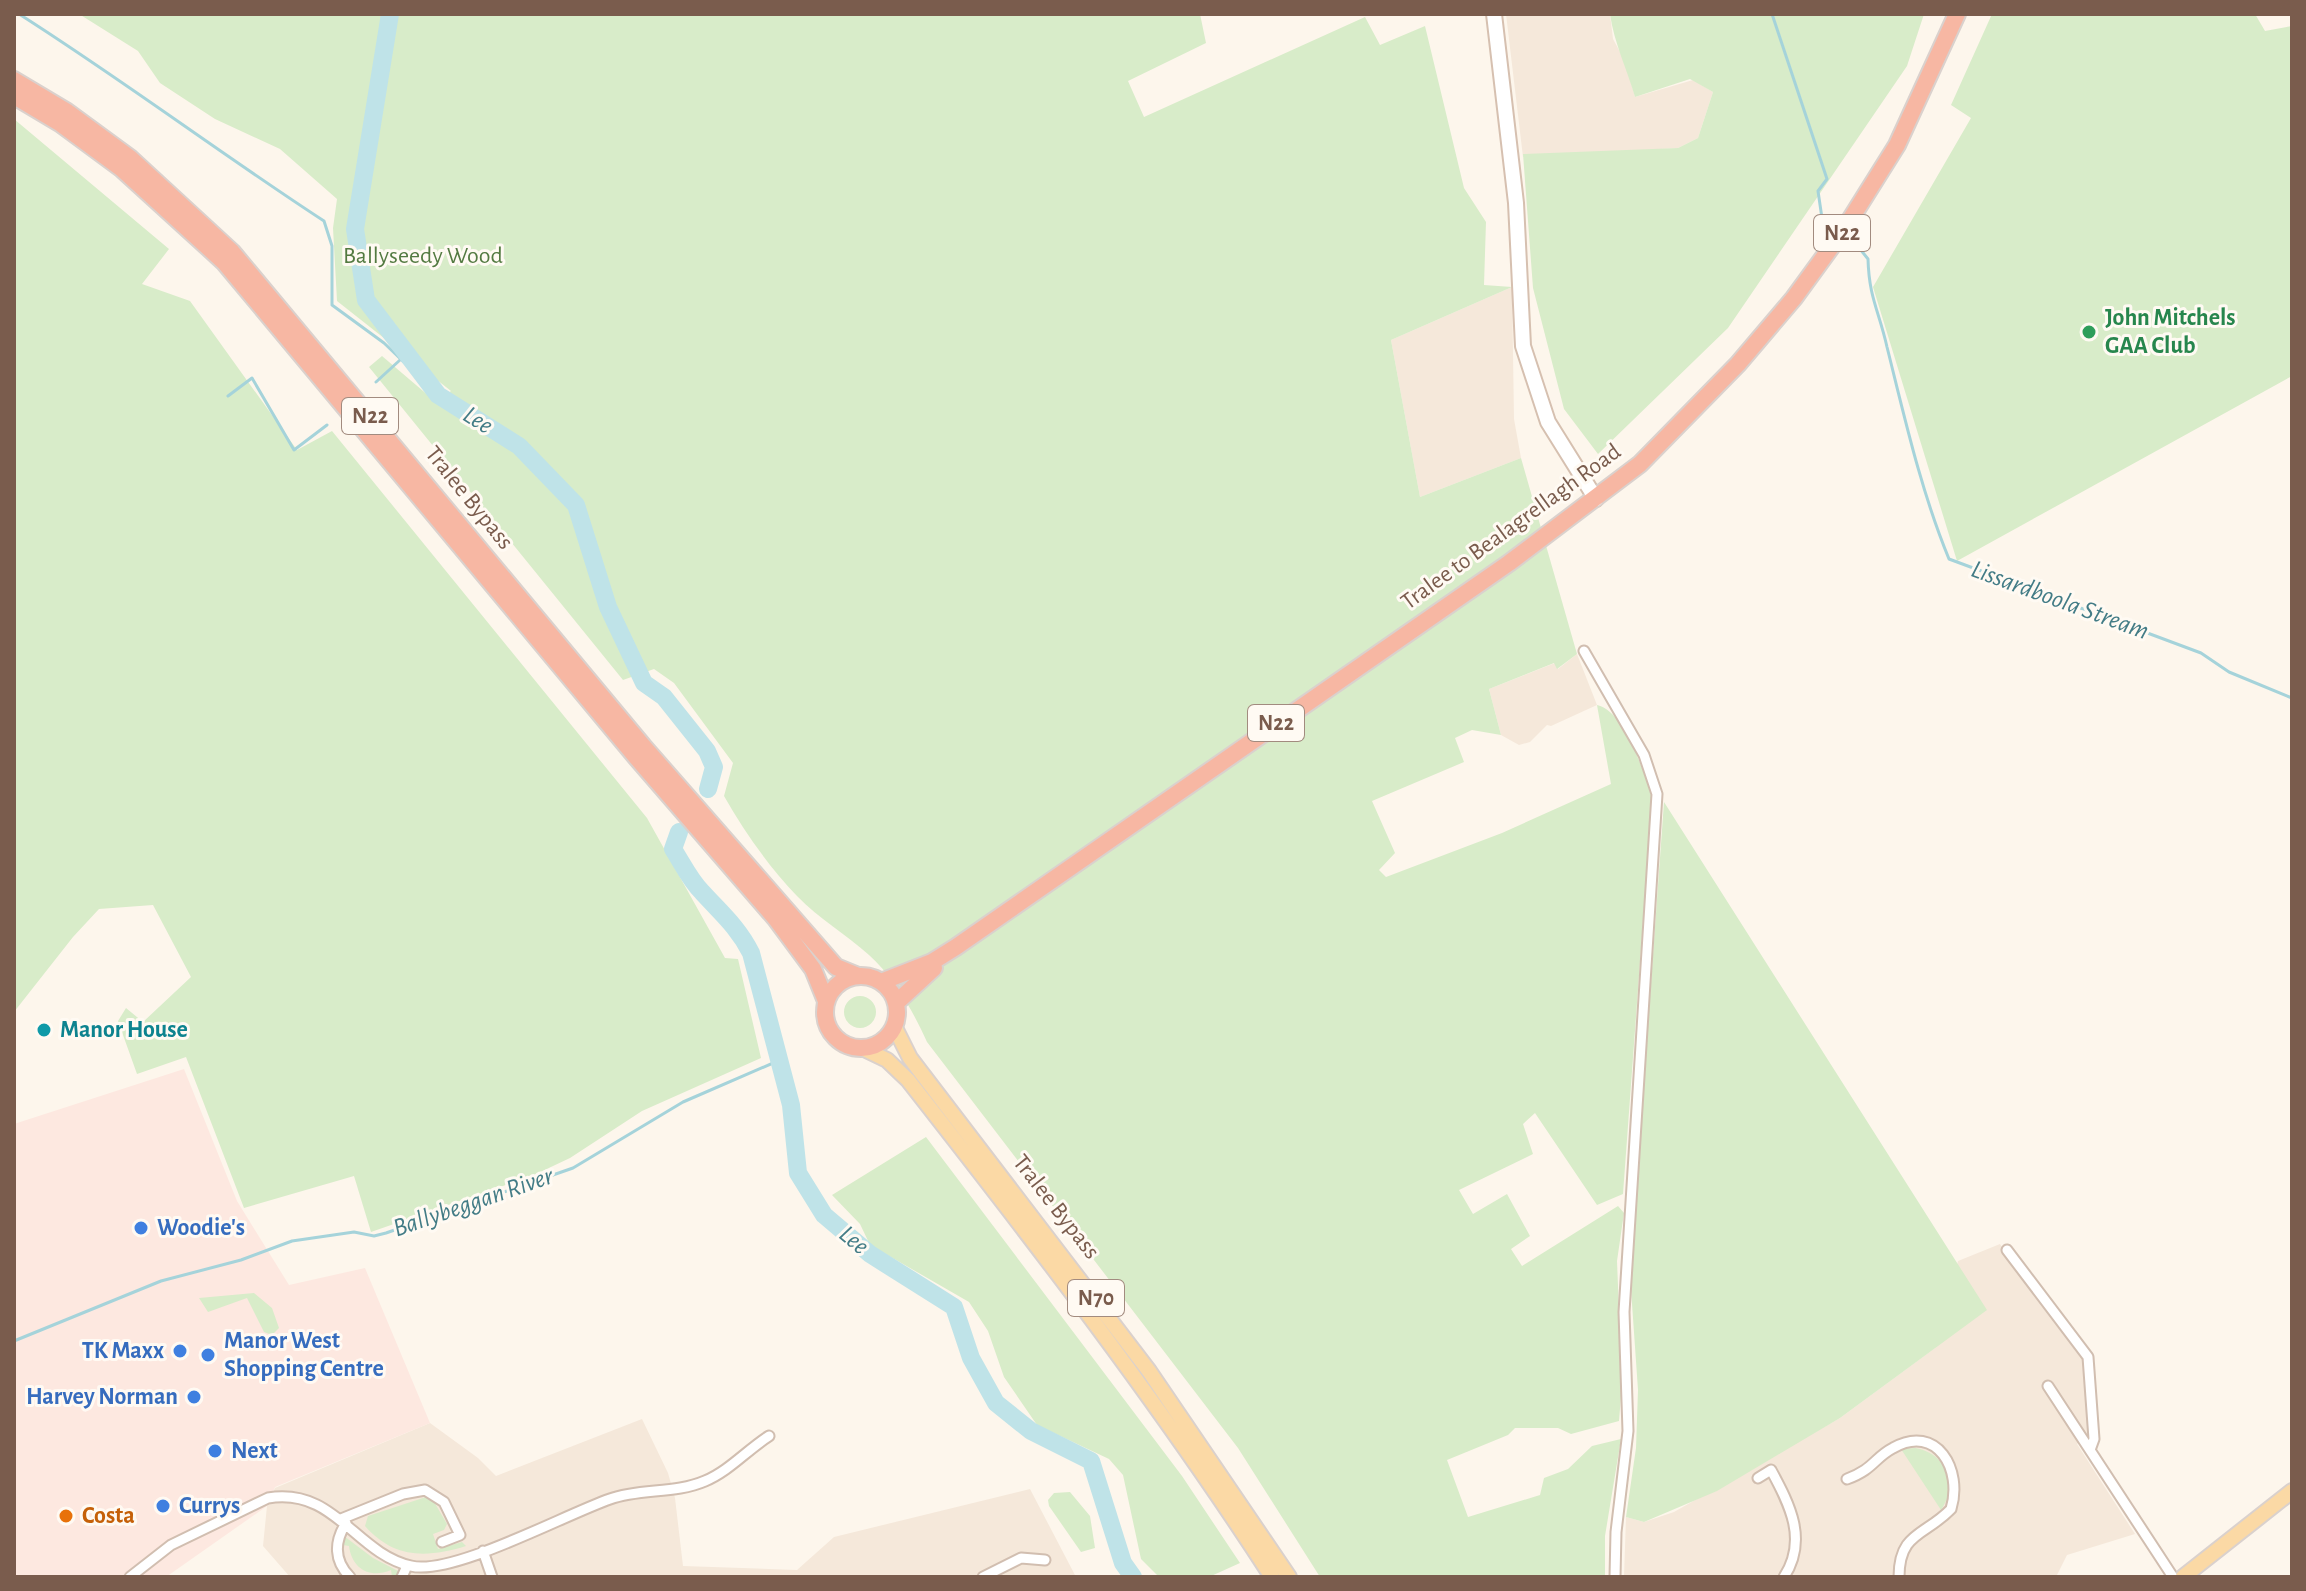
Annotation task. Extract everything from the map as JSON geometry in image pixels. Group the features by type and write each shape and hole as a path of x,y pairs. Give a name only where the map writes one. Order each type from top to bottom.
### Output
{"highway":[{"name":"Tralee to Bealagrellagh Road","path":"881,982 932,962 956,947 1509,563 1640,464 1794,298 1845,228 1897,145 1957,14"},
{"name":"Tralee Bypass","path":"14,80 66,111 130,158 232,252 682,799"},
{"name":"Tralee Bypass","path":"14,96 61,124 122,169 224,262 682,799 836,967 858,976"},
{"name":"Tralee Bypass","path":"705,824 797,944 813,969 826,1001"},
{"name":"Tralee to Bealagrellagh Road","path":"896,1003 956,947"},
{"name":"N22","path":"858,976 881,982"},
{"path":"826,1001 838,983 858,976"},
{"path":"862,1048 881,1042 894,1026 896,1003 881,982"},
{"name":"N22","path":"826,1001 824,1013 833,1035 841,1043 862,1048"}],"main road":[{"name":"Tralee Bypass","path":"894,1026 920,1071 1149,1371 1289,1577"},
{"name":"Tralee Bypass","path":"862,1048 887,1060 908,1080 1056,1268 1207,1477 1272,1577"},
{"path":"2183,1577 2292,1491"}],"street":[{"path":"1494,14 1516,203 1523,346 1548,422 1596,499"},
{"path":"1584,651 1644,755 1657,794 1624,1312 1628,1431 1616,1532 1615,1577"},
{"path":"2007,1250 2088,1357 2094,1439 2090,1450"},
{"path":"2048,1386 2173,1577"},
{"path":"130,1577 171,1545 268,1498 300,1496 343,1521 367,1541 407,1566 447,1566 614,1497 687,1488 707,1480 769,1436"},
{"path":"1847,1479 1869,1470 1890,1449 1910,1442 1933,1447 1952,1466 1956,1481 1951,1509 1913,1536 1899,1553 1899,1577"},
{"path":"1758,1478 1771,1470 1786,1498 1796,1527 1794,1558 1784,1577"},
{"path":"343,1521 403,1494 425,1490 444,1502 460,1535 442,1542"},
{"path":"343,1521 336,1549 343,1570 350,1577"},
{"path":"483,1551 492,1577"},
{"path":"983,1577 1021,1558 1045,1560"},
{"path":"402,1577 407,1566"}],"shaded area":[{"path":"1506,14 1610,14 1613,39 1625,61 1635,97 1693,80 1713,92 1698,138 1678,148 1523,157"},
{"path":"1512,287 1514,419 1521,458 1420,497 1391,340"},
{"path":"1577,654 1597,705 1551,726 1547,725 1530,742 1519,745 1501,735 1489,689 1555,663 1558,669"},
{"name":"Manor West Shopping Centre","path":"184,1069 237,1201 289,1285 365,1268 430,1423 275,1487 267,1506 166,1577 14,1577 14,1124"},
{"path":"2000,1244 2083,1360 2088,1436 2077,1444 2135,1534 2067,1555 2056,1577 1624,1577 1626,1517 1644,1522 1674,1512 1840,1418 1935,1348 1958,1261"},
{"path":"642,1419 668,1473 675,1498 683,1566 797,1570 834,1537 1030,1489 1076,1577 290,1577 263,1546 267,1506 275,1488 430,1423 478,1458 496,1476"}],"green space":[{"name":"Ballyseedy Wood","path":"79,14 1200,14 1206,43 1128,81 1144,117 1365,17 1380,45 1425,26 1464,188 1486,222 1484,285 1512,287 1391,340 1420,497 1521,458 1577,654 1557,669 1554,663 1489,689 1501,735 1472,730 1455,738 1464,762 1372,801 1395,853 1379,870 1386,877 1502,833 1611,784 1597,705 1607,709 1624,730 1639,759 1652,798 1623,1194 1597,1205 1535,1113 1523,1124 1533,1154 1459,1190 1473,1214 1507,1194 1530,1236 1511,1249 1522,1266 1618,1206 1624,1213 1617,1261 1622,1384 1619,1421 1571,1434 1558,1428 1515,1428 1508,1435 1447,1460 1468,1517 1540,1495 1544,1478 1568,1469 1592,1446 1621,1439 1605,1536 1605,1577 1320,1577 1238,1448 927,1042 910,1008 887,974 860,947 805,904 758,848 724,796 733,763 674,683 654,669 623,680 369,367 382,356 436,402 451,391 337,301 333,228 337,199 280,149 215,119 160,83 138,51"},
{"path":"1610,14 1924,14 1907,66 1728,328 1598,454 1564,409 1533,288 1523,154 1678,148 1698,138 1713,92 1690,79 1635,97"},
{"name":"John Mitchels GAA Club","path":"1992,14 2255,14 2265,31 2292,26 2292,376 1957,561 1873,287 1971,118 1951,105"},
{"path":"14,119 169,249 142,284 190,301 297,450 332,431 647,818 725,958 738,959 761,1058 642,1111 570,1158 534,1175 371,1232 354,1176 244,1208 186,1057 137,1074 118,1021 126,1008 143,1022 191,977 153,905 99,909 14,1012"},
{"path":"1664,802 1987,1310 1840,1418 1717,1491 1644,1522 1626,1517 1636,1448 1638,1390 1630,1275"},
{"path":"860,996 871,1001 876,1012 871,1023 860,1028 849,1023 844,1012 849,1001"},
{"path":"926,1137 1182,1476 1240,1563 1209,1577 1159,1577 1141,1559 1123,1475 1109,1459 1037,1425 1004,1377 988,1331 969,1302 870,1245 860,1224 832,1195"},
{"path":"254,1293 272,1308 279,1328 272,1335 264,1332 247,1298 208,1312 199,1298"},
{"path":"1915,1448 1935,1456 1946,1471 1949,1490 1941,1510 1901,1449"},
{"path":"1070,1492 1090,1516 1095,1548 1081,1552 1049,1506 1048,1500 1054,1493"},
{"path":"426,1497 433,1500 447,1524 444,1530 433,1534 438,1549 462,1542 466,1546 438,1553 412,1553 388,1545 365,1526 368,1516"},
{"path":"344,1536 373,1558 400,1572 398,1575 392,1577 391,1570 376,1573 363,1570 354,1561 349,1546 343,1545"}],"waterway":[{"path":"19,14 324,221 332,246 332,305 384,343 438,395"},
{"name":"Lee","path":"390,14 355,229 366,300 438,395 519,446 576,505 608,607 644,683 664,697 707,751 714,767 708,789"},
{"name":"Lissardboola Stream","path":"1772,14 1827,179 1818,191 1823,225"},
{"name":"Lissardboola Stream","path":"1860,249 1868,259 1872,294 1914,454 1949,559 2201,653 2229,672 2292,698"},
{"path":"376,382 400,360"},
{"path":"228,396 252,378 294,450 327,425"},
{"name":"Lee","path":"679,832 673,849 694,882 735,928 751,953 791,1105 798,1173 824,1215 870,1254 954,1307 971,1358 996,1403 1031,1431 1091,1461 1123,1563 1133,1577"},
{"name":"Ballybeggan River","path":"14,1341 161,1281 241,1260 292,1241 354,1232 374,1236 386,1233 573,1168 683,1102 780,1060"}],"place":[{"name":"John Mitchels GAA Club","path":"2089,332"},
{"name":"Manor House","path":"44,1030"},
{"name":"Woodie's","path":"141,1228"},
{"name":"TK Maxx","path":"180,1351"},
{"name":"Manor West Shopping Centre","path":"208,1355"},
{"name":"Harvey Norman","path":"194,1397"},
{"name":"Next","path":"215,1451"},
{"name":"Currys","path":"163,1506"},
{"name":"Costa","path":"66,1516"}]}
